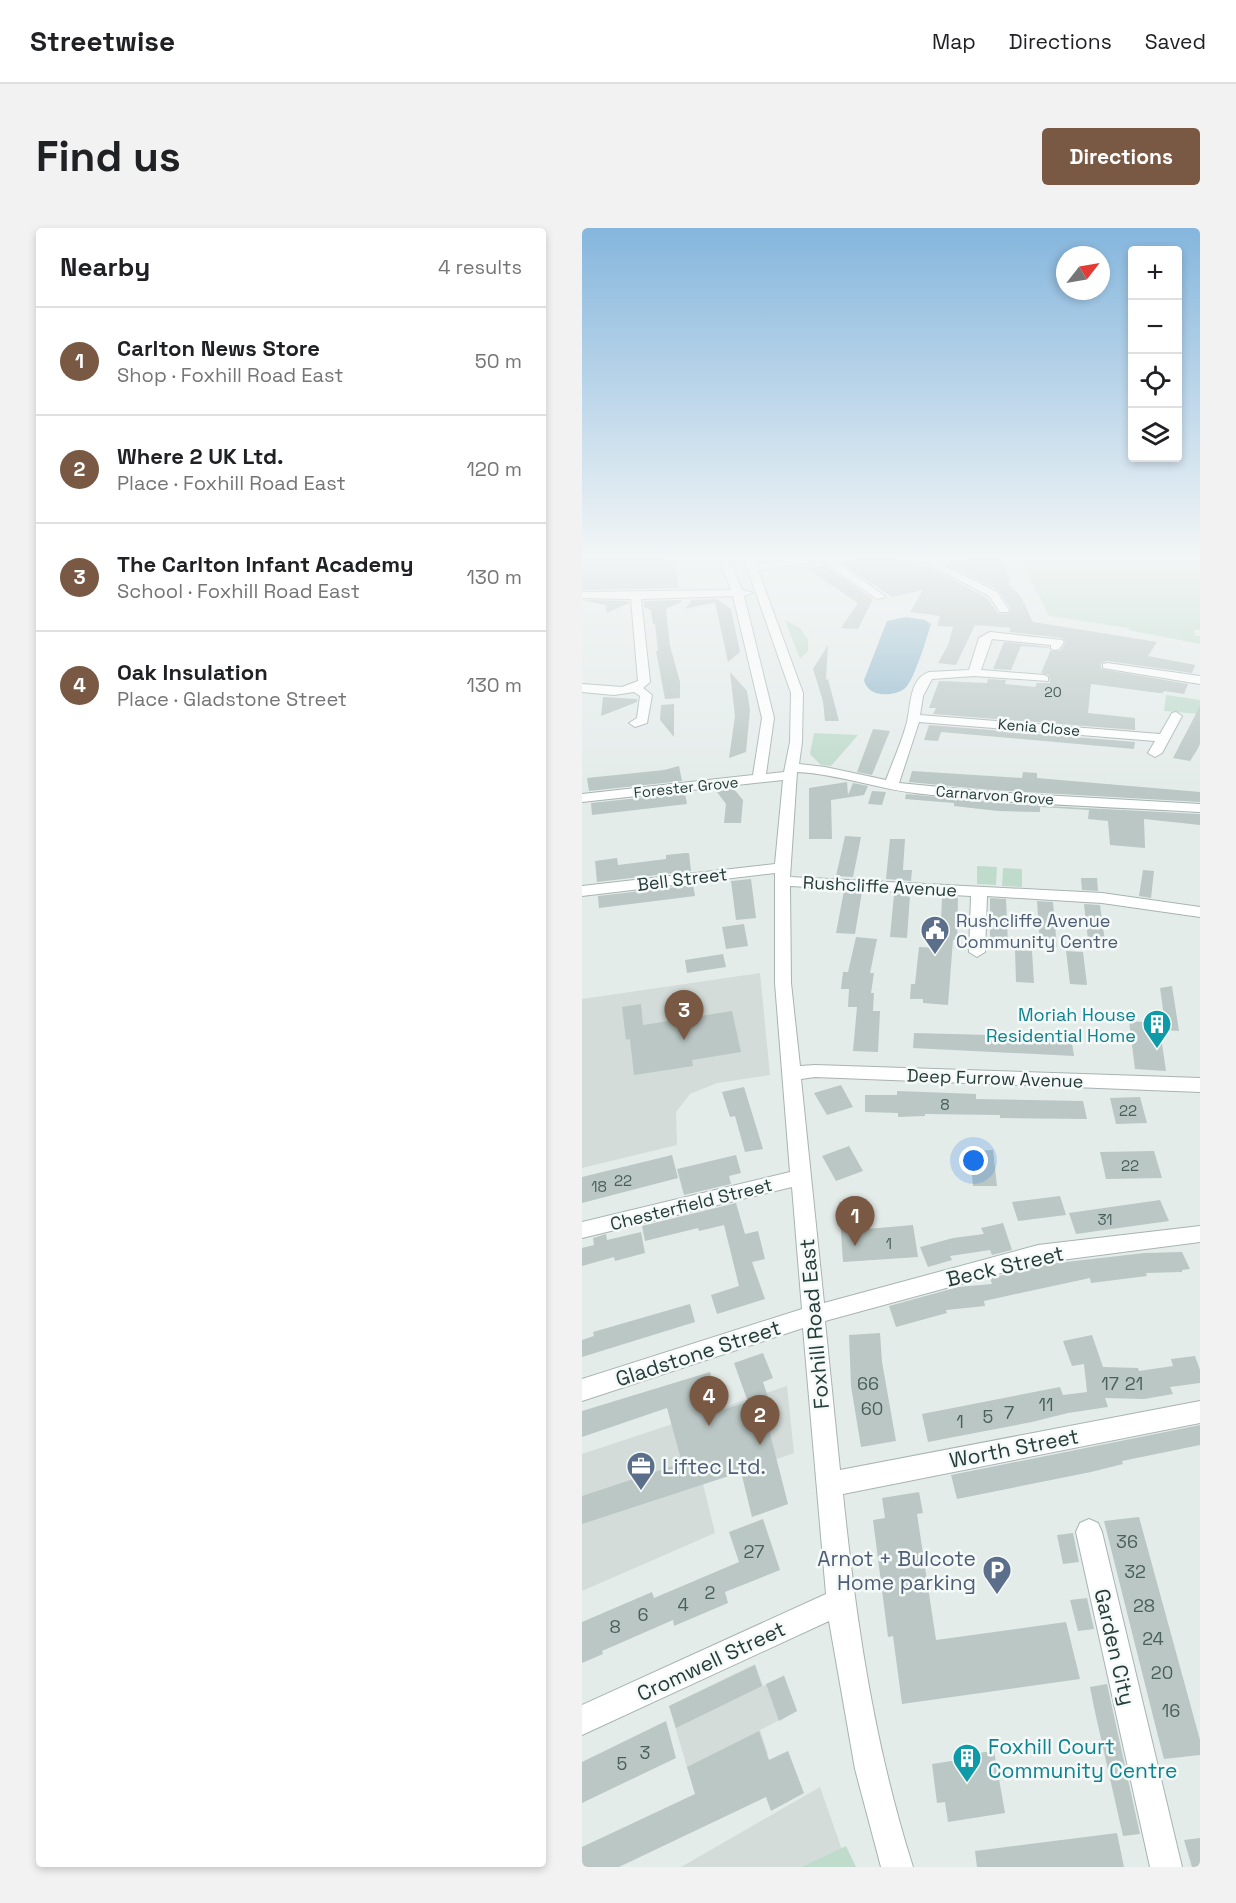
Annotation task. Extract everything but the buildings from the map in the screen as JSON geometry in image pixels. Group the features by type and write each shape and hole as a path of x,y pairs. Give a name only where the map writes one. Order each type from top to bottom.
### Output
{"street":[{"path":"582,688 621,692 637,689 644,682 639,632"},
{"path":"747,632 768,718 759,779"},
{"name":"Foxhill Road East","path":"776,632 797,693 796,742 791,771 782,875 783,983 840,1602 851,1685 887,1835 897,1867"},
{"path":"974,673 985,638 998,635 1058,642 1055,647"},
{"path":"1107,666 1200,680"},
{"path":"891,785 914,719 912,712 924,680 929,676 974,673 1044,679"},
{"path":"635,723 644,720 646,695 637,689"},
{"path":"1155,753 1176,716"},
{"name":"Kenia Close","path":"914,719 928,718 1163,738"},
{"name":"Carnarvon Grove","path":"791,771 818,770 920,790 1200,808"},
{"name":"Forester Grove","path":"582,798 759,779 791,771"},
{"name":"Bell Street","path":"582,891 782,875"},
{"name":"Rushcliffe Avenue","path":"782,875 979,892 1101,898 1200,912"},
{"name":"Rushcliffe Avenue","path":"977,952 979,892"},
{"name":"Deep Furrow Avenue","path":"790,1074 815,1071 1200,1085"},
{"name":"Chesterfield Street","path":"582,1230 801,1177"},
{"name":"Beck Street","path":"813,1315 1038,1254 1200,1234"},
{"name":"Gladstone Street","path":"582,1390 813,1315"},
{"name":"Worth Street","path":"829,1484 1200,1412"},
{"name":"Garden City","path":"1089,1532 1166,1867"},
{"name":"Cromwell Street","path":"582,1720 840,1602"}],"shaded area":[{"path":"760,973 770,1075 717,1083 690,1094 676,1112 677,1145 582,1168 582,999"},
{"path":"787,1386 794,1453 703,1484 715,1533 582,1591 582,1454"},
{"path":"755,1664 763,1686 784,1675 797,1711 760,1730 768,1754 694,1791 669,1706"},
{"path":"820,1787 848,1867 681,1867"}],"green space":[{"path":"790,632 803,632 808,640 808,651 800,659"},
{"path":"1141,632 1194,632 1195,636 1200,636 1200,644"},
{"path":"1166,695 1200,700 1200,714 1164,711"},
{"path":"814,733 858,735 831,766 821,765 810,754"},
{"path":"977,866 997,867 996,885 977,884"},
{"path":"1003,868 1022,869 1022,887 1002,886"},
{"path":"846,1846 856,1867 802,1867"}],"water":[{"path":"883,632 928,632 917,666 907,686 902,690 888,694 875,693 868,688 864,680"}],"place":[{"name":"Rushcliffe Avenue Community Centre","path":"935,956"},
{"name":"The Carlton Infant Academy","path":"684,1040"},
{"name":"Moriah House Residential Home","path":"1157,1050"},
{"name":"Carlton News Store","path":"855,1246"},
{"name":"Oak Insulation","path":"709,1426"},
{"name":"Where 2 UK Ltd.","path":"760,1445"},
{"name":"Liftec Ltd.","path":"641,1492"},
{"name":"Arnot + Bulcote Home parking","path":"997,1596"},
{"name":"Foxhill Court Community Centre","path":"967,1784"}]}
